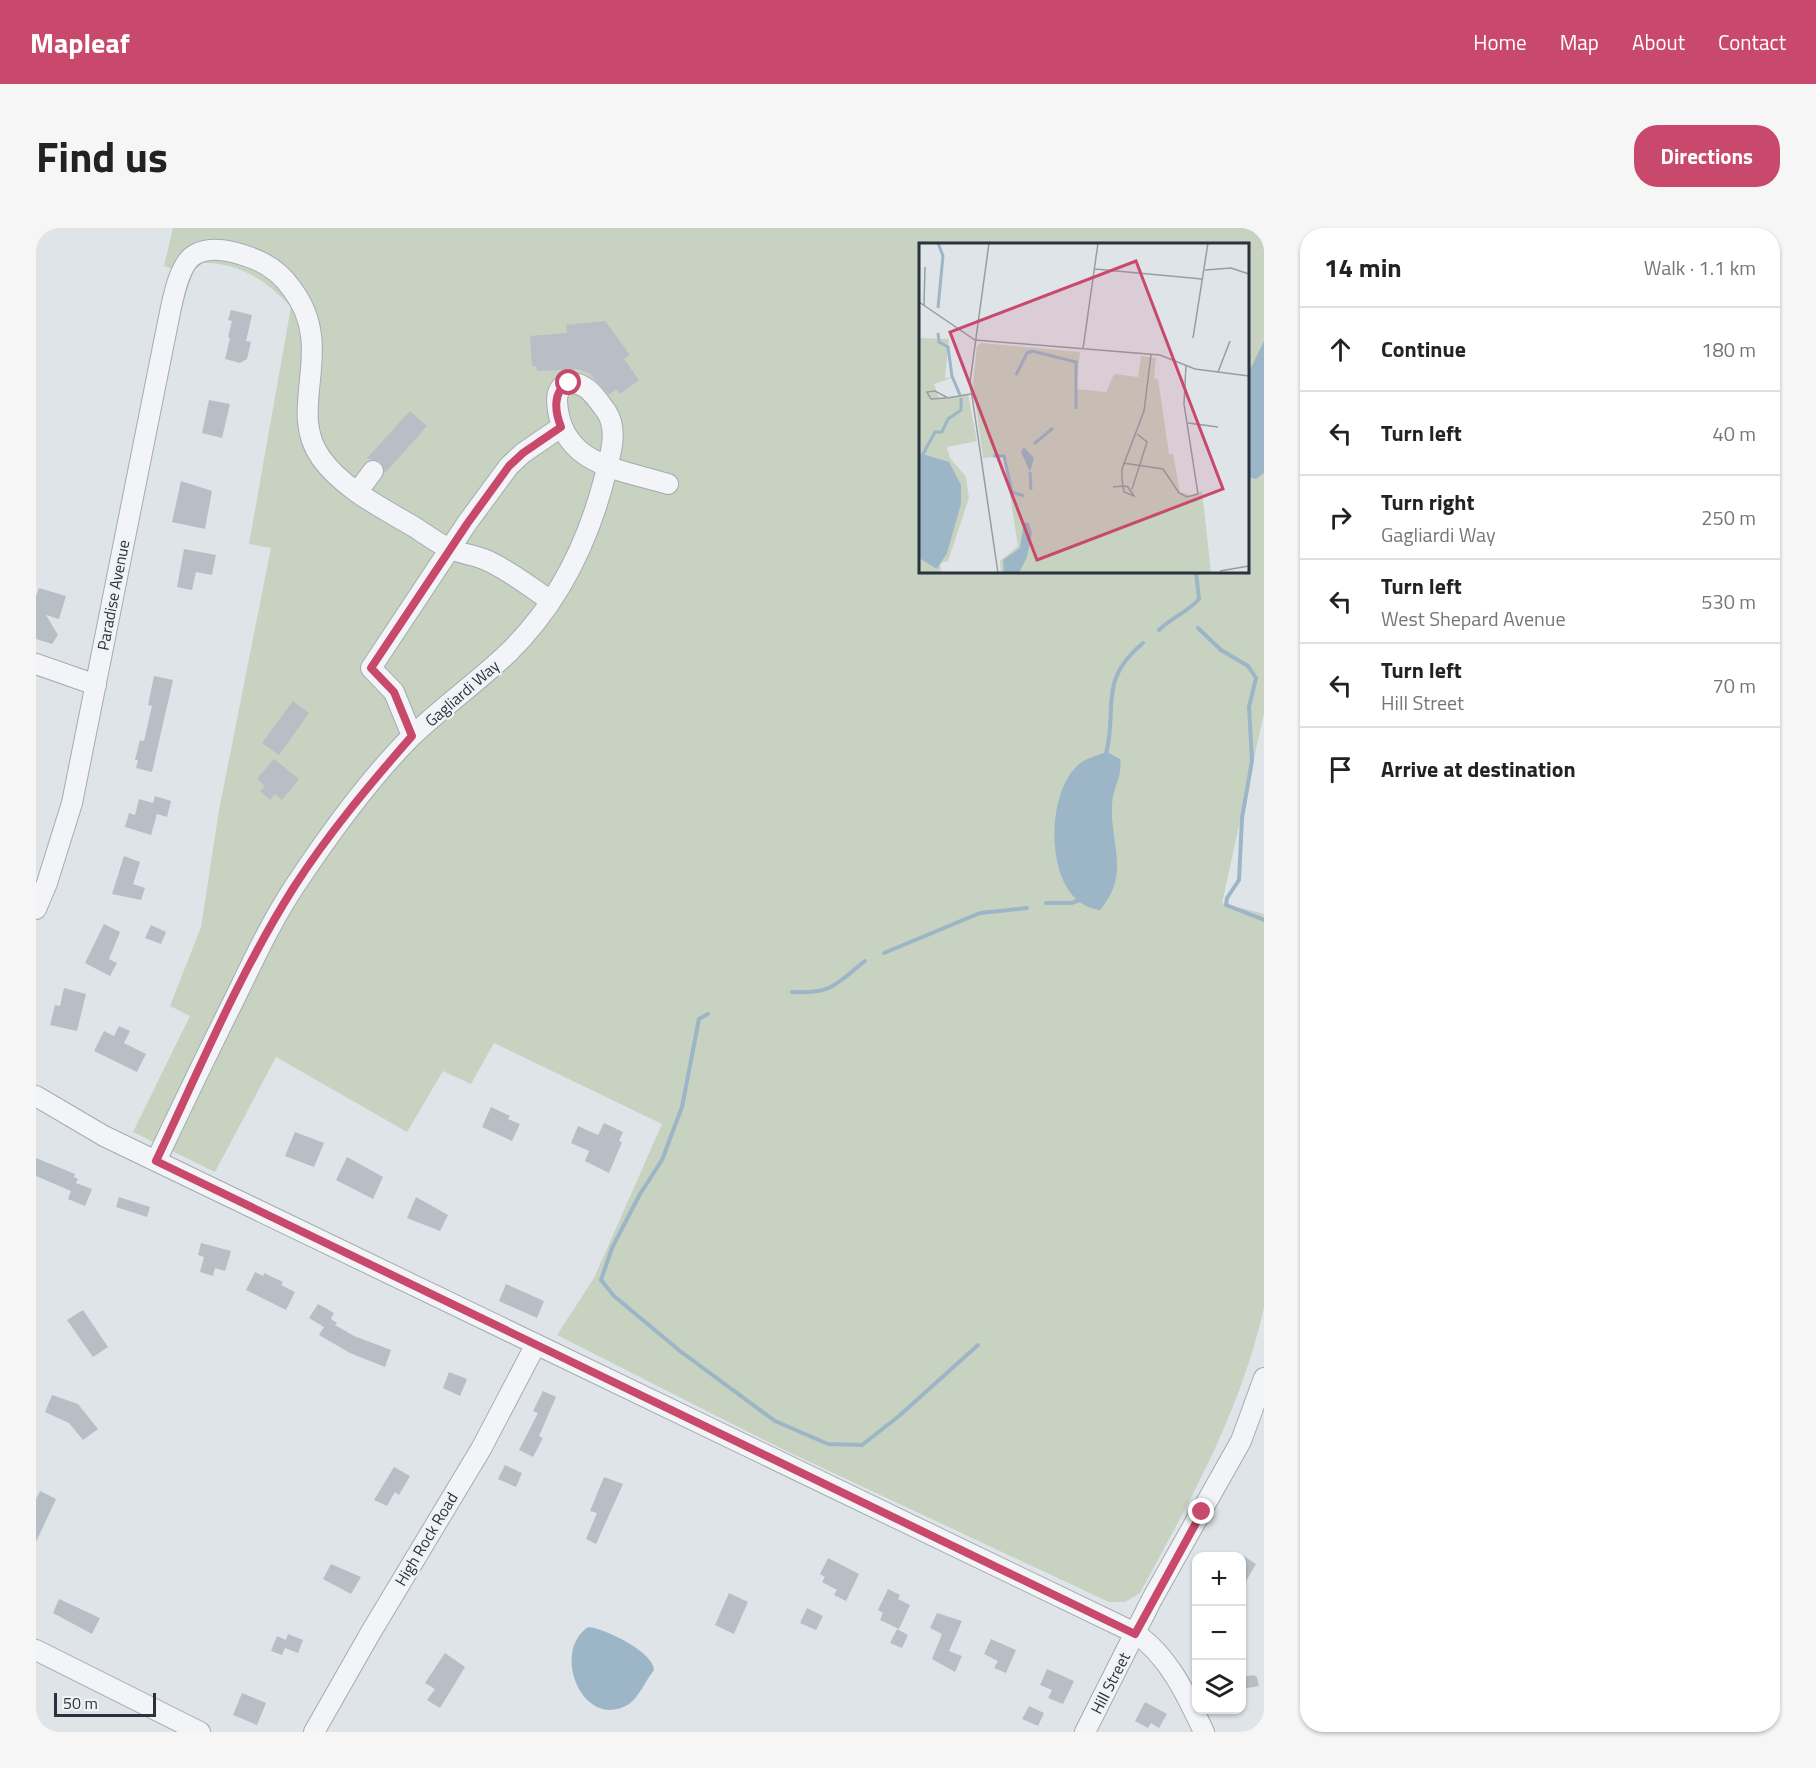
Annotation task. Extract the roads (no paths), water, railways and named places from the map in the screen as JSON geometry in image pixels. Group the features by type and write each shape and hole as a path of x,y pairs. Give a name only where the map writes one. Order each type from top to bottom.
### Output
{"street":[{"name":"Paradise Avenue","path":"36,909 47,883 72,803 165,337 179,278 185,262 194,255 216,249 239,253 263,262 285,279 301,301 312,326 314,357 307,413 310,436 320,457 336,475 358,491"},
{"name":"Gagliardi Way","path":"156,1161 255,958 294,887 337,827 412,736 510,651 552,601 574,566 585,541 608,465 612,422 591,391 579,384 569,383 559,390 557,406 561,427"},
{"path":"412,736 394,692 371,668 450,549 516,459 561,427 588,459 668,484"},
{"path":"373,471 358,491 450,549 486,560 552,601"},
{"path":"36,664 96,686"},
{"path":"36,1096 104,1136 1135,1634 1153,1648 1178,1680 1204,1732"},
{"name":"High Rock Road","path":"314,1732 405,1573 481,1449 536,1344"},
{"name":"Hill Street","path":"1085,1732 1135,1634 1241,1441 1264,1378"},
{"path":"36,1650 200,1732"}],"water":[{"path":"1264,341 1264,473 1256,479 1249,477 1249,372"},
{"path":"1107,752 1120,759 1121,765 1112,804 1117,871 1115,884 1100,910 1081,903 1068,889 1059,869 1055,846 1055,822 1059,799 1067,780 1078,765"},
{"path":"588,1627 627,1642 652,1663 654,1670 629,1704 613,1710 598,1707 586,1699 577,1686 572,1670 572,1654 577,1639"}],"waterway":[{"path":"1159,630 1199,599 1196,573"},
{"path":"1198,628 1221,650 1248,666 1256,678 1249,707 1252,761 1242,818 1239,880 1227,898 1226,905 1264,920"},
{"path":"1106,754 1114,683 1129,657 1143,643"},
{"path":"1046,903 1071,903 1080,900"},
{"path":"884,953 980,913 1027,908"},
{"path":"792,992 825,989 839,982 865,961"},
{"path":"708,1014 699,1019 682,1107 662,1160 640,1194 612,1248 601,1280 614,1296 680,1351 775,1421 828,1444 862,1445 899,1416 978,1345"}]}
